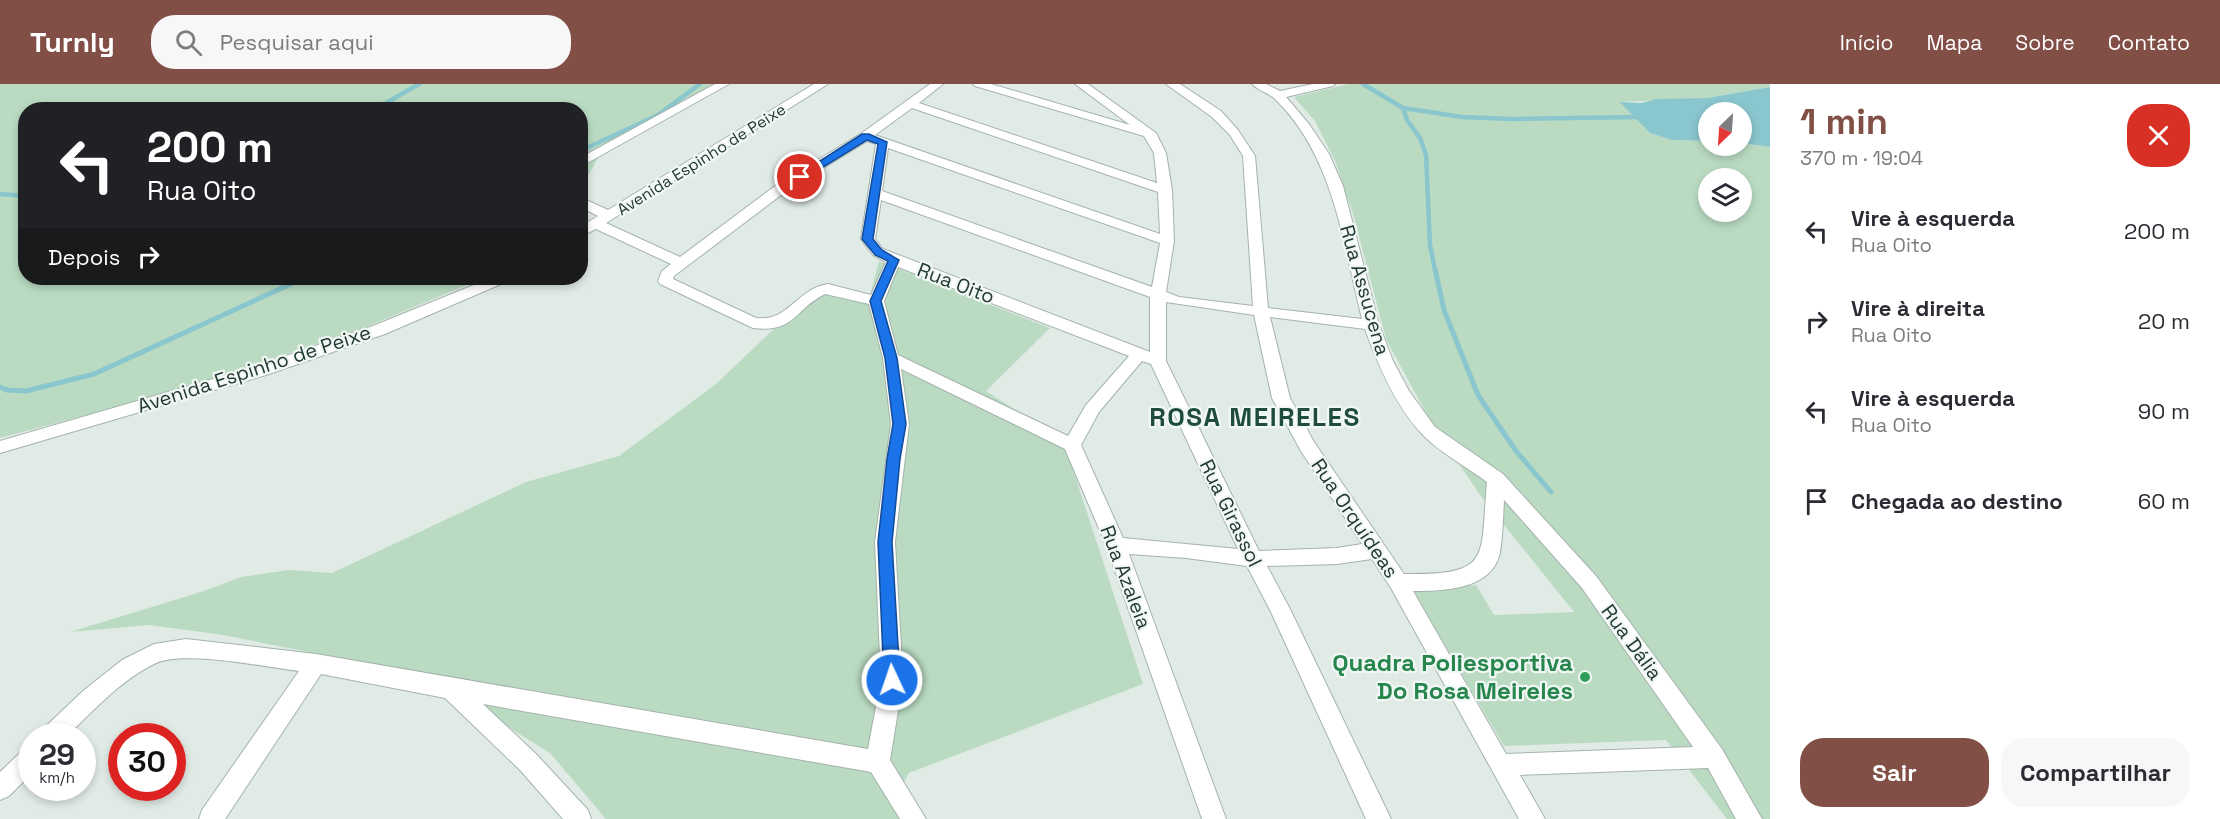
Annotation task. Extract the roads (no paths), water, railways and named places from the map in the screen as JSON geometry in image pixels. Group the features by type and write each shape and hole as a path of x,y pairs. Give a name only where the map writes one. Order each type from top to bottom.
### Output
{"street":[{"path":"588,159 723,84"},
{"name":"Avenida Espinho de Peixe","path":"588,228 822,84"},
{"path":"876,301 828,289 821,290 781,322 768,326 753,323 667,284 664,278 680,263 780,189 866,136 937,84"},
{"path":"979,84 1152,136"},
{"path":"1081,84 1152,136"},
{"name":"Rua Orquídeas","path":"1172,84 1216,112 1239,135 1249,156 1261,311 1281,398 1307,446 1398,582 1500,765 1533,819"},
{"name":"Rua Assucena","path":"1258,84 1278,95 1305,126 1323,154 1336,186 1371,325 1396,382 1429,431 1496,479"},
{"path":"1278,95 1329,84"},
{"path":"911,104 1165,189"},
{"path":"866,136 1167,241"},
{"name":"Rua Girassol","path":"1152,136 1160,153 1165,189 1167,241 1149,357 1280,609 1379,819"},
{"name":"Rua Oito","path":"883,142 868,239 878,252 1149,357"},
{"path":"874,193 1158,296 1202,305 1371,325"},
{"path":"588,205 609,216"},
{"path":"596,224 680,263"},
{"path":"894,260 876,301 891,358 900,424 893,459 885,542 892,680 878,762 914,819"},
{"name":"Avenida Espinho de Peixe","path":"0,447 260,371 379,330 486,285"},
{"path":"891,358 1072,446 1092,409 1149,357"},
{"name":"Rua Azaleia","path":"1072,446 1116,545 1214,819"},
{"path":"1398,582 1455,579 1475,574 1486,566 1490,554 1496,479"},
{"name":"Rua Dália","path":"1496,479 1589,582 1714,756 1750,819"},
{"path":"1116,545 1186,550 1253,559 1337,556 1376,550"},
{"path":"66,723 109,682 154,653 186,648 316,664 452,690 878,762"},
{"path":"211,819 316,664"},
{"path":"452,690 528,762 579,819"},
{"path":"1500,765 1714,756"},
{"path":"0,788 18,771"}],"water":[{"path":"1770,87 1770,147 1752,144 1752,102 1698,102 1698,141 1672,140 1650,133 1620,102 1641,103 1657,99 1707,98"}],"waterway":[{"path":"388,102 419,84"},
{"path":"588,147 658,115 700,84"},
{"path":"1363,84 1403,108"},
{"path":"1403,108 1462,117 1511,119 1640,117"},
{"path":"1403,108 1407,120 1420,138 1426,155 1430,245 1435,270"},
{"path":"0,194 18,195"},
{"path":"1435,269 1444,310 1478,395 1516,451 1551,492"},
{"path":"0,387 7,390 26,391 94,374 289,285"}],"place":[{"name":"Quadra Poliesportiva Do Rosa Meireles","path":"1585,677"}],"district":[{"name":"ROSA MEIRELES","path":"1255,417"}]}
